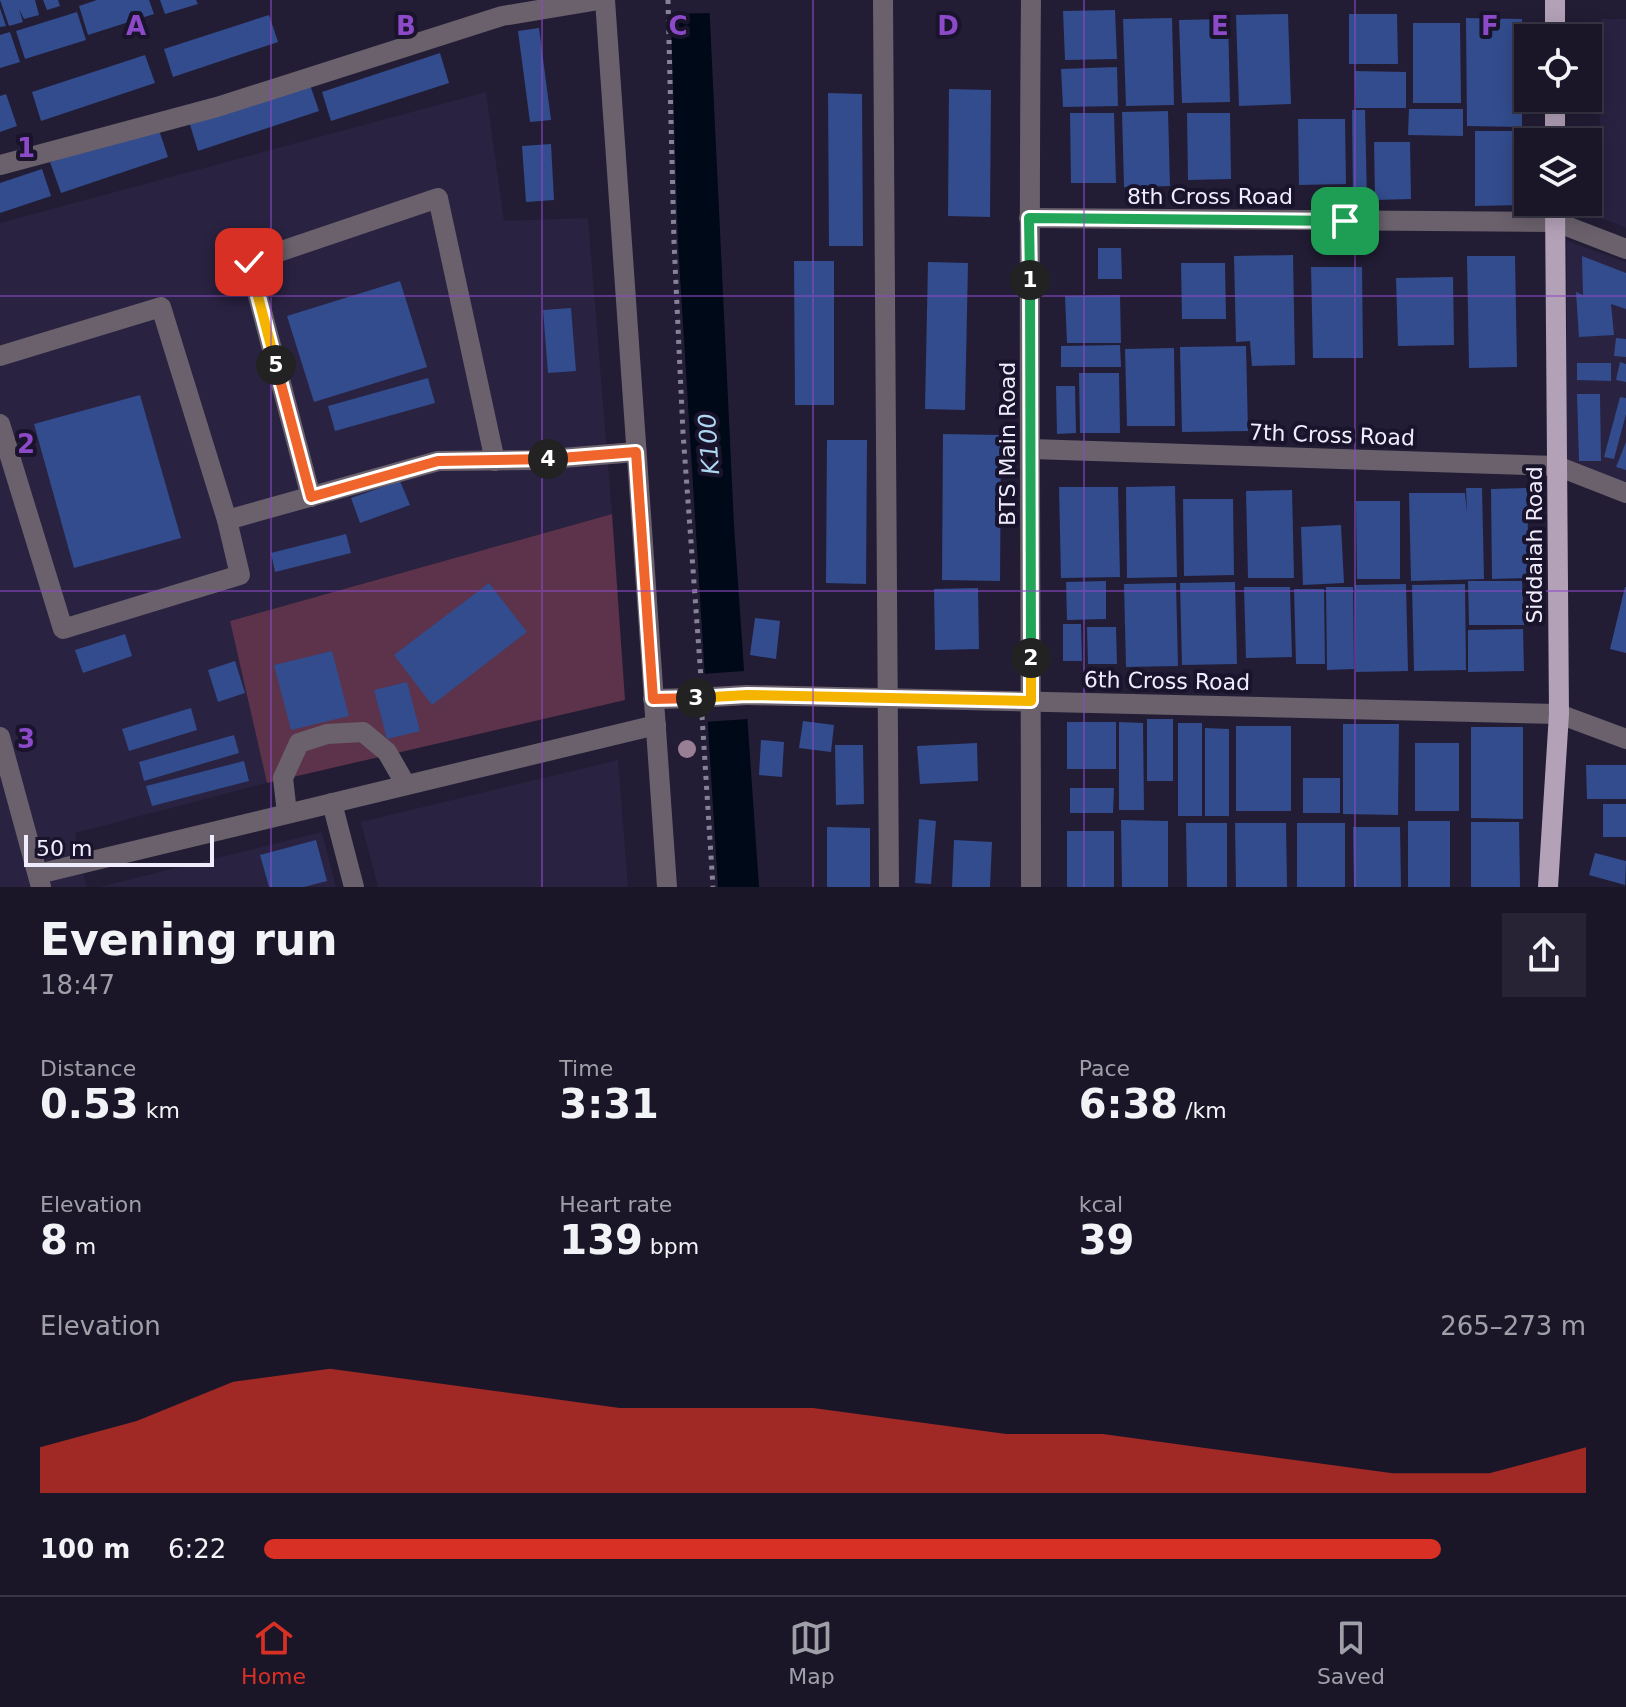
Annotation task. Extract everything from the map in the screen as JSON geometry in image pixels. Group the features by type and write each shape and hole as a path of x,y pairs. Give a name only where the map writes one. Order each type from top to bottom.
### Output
{"main road":[{"path":"1555,0 1555,24"},
{"name":"Siddaiah Road","path":"1548,887 1559,714 1556,216"}],"street":[{"path":"0,165 217,107 502,16 599,0"},
{"path":"605,0 667,887"},
{"path":"883,0 889,887"},
{"name":"BTS Main Road","path":"1031,0 1031,887"},
{"path":"311,497 249,262 438,198 495,461"},
{"name":"8th Cross Road","path":"1029,218 1514,212"},
{"name":"8th Cross Road","path":"1564,216 1626,249"},
{"path":"0,356 161,307 227,520 240,575 63,629 0,424"},
{"name":"7th Cross Road","path":"1031,449 1557,466 1626,493"},
{"path":"227,520 438,461 537,460 636,452"},
{"name":"6th Cross Road","path":"653,699 747,695 1559,714 1626,739"},
{"path":"0,737 40,881 287,813 656,725"},
{"path":"287,813 283,778 299,743 327,734 363,732 387,752 406,785"},
{"path":"332,803 354,887"}],"path":[{"path":"668,0 682,417 701,671"},
{"path":"703,725 713,887"}],"shaded area":[{"path":"1601,19 1626,19 1626,228 1599,217 1602,216"},
{"path":"486,92 504,221 588,218 612,514 230,621 267,783 75,833 87,887 0,887 0,223"},
{"path":"1567,241 1626,262 1626,485 1567,462"},
{"path":"612,514 625,700 267,783 230,621"},
{"path":"618,760 628,887 378,887 361,822"},
{"path":"322,832 336,887 99,887"}],"water":[{"name":"K100","path":"672,0 709,0 734,525 759,887 718,887 678,244"}],"pier":[{"path":"668,0 711,0 711,13 667,14"},
{"path":"745,671 748,719 704,722 701,674"}],"building":[{"path":"0,0 35,0 39,15 24,19 19,9 23,22 9,26"},
{"path":"43,0 58,0 60,6 47,10"},
{"path":"97,0 149,0 154,14 88,35 79,6"},
{"path":"160,0 196,0 198,4 165,14"},
{"path":"0,8 6,26 0,27"},
{"path":"1115,10 1117,59 1065,60 1063,11"},
{"path":"77,12 86,40 25,59 16,31"},
{"path":"1288,14 1291,104 1239,106 1236,15"},
{"path":"1349,14 1397,14 1398,64 1349,64"},
{"path":"269,15 278,42 173,77 164,49"},
{"path":"1172,18 1174,105 1126,106 1123,19"},
{"path":"1466,18 1522,19 1522,24 1514,24 1514,112 1522,112 1522,127 1467,126"},
{"path":"1228,19 1230,102 1182,103 1179,20"},
{"path":"1413,23 1460,23 1461,103 1413,103"},
{"path":"539,28 551,120 530,122 518,31"},
{"path":"10,32 20,62 0,68 0,35"},
{"path":"440,53 449,83 331,121 322,92"},
{"path":"145,55 155,83 41,121 32,92"},
{"path":"1117,67 1118,106 1063,107 1061,69"},
{"path":"1355,71 1406,72 1406,108 1356,108"},
{"path":"308,79 319,111 198,151 188,118"},
{"path":"949,89 991,90 990,217 948,216"},
{"path":"828,93 862,94 863,246 829,246"},
{"path":"6,94 17,126 0,132 0,96"},
{"path":"1409,109 1463,109 1463,136 1408,135"},
{"path":"1352,110 1365,110 1367,201 1353,201"},
{"path":"1168,111 1170,186 1124,187 1122,112"},
{"path":"1070,113 1114,113 1116,183 1071,183"},
{"path":"1187,113 1230,113 1231,179 1188,180"},
{"path":"1298,119 1345,119 1346,184 1299,185"},
{"path":"158,127 168,157 61,193 50,162"},
{"path":"1475,131 1514,131 1514,205 1475,206"},
{"path":"1374,142 1410,142 1411,199 1375,200"},
{"path":"551,144 554,200 526,202 522,146"},
{"path":"42,169 51,196 0,213 0,183"},
{"path":"1098,248 1121,248 1122,279 1098,279"},
{"path":"1293,255 1295,365 1252,366 1250,341 1236,342 1234,256"},
{"path":"1467,256 1515,256 1517,367 1469,368"},
{"path":"1582,256 1626,273 1626,309 1611,304 1614,335 1579,337 1576,292 1583,295"},
{"path":"794,261 834,261 834,405 795,405"},
{"path":"928,262 968,263 965,410 925,409"},
{"path":"1181,263 1225,263 1226,319 1182,319"},
{"path":"1311,267 1362,267 1363,358 1313,358"},
{"path":"1453,277 1454,345 1398,346 1396,278"},
{"path":"400,281 427,367 314,402 287,316"},
{"path":"1120,295 1121,343 1067,343 1065,296"},
{"path":"571,308 576,371 548,373 543,310"},
{"path":"1616,338 1626,339 1626,357 1614,356"},
{"path":"1120,345 1121,367 1061,367 1061,346"},
{"path":"1246,346 1248,431 1182,432 1180,347"},
{"path":"1174,348 1175,426 1127,426 1125,349"},
{"path":"1620,362 1626,364 1626,382 1616,380"},
{"path":"1577,363 1611,363 1611,381 1577,380"},
{"path":"1079,373 1119,373 1120,433 1080,433"},
{"path":"428,378 435,403 335,431 328,406"},
{"path":"1056,386 1075,386 1076,433 1057,434"},
{"path":"1577,394 1600,394 1601,461 1579,461"},
{"path":"140,395 181,538 74,568 34,424"},
{"path":"1620,397 1626,398 1626,414 1614,459 1604,457"},
{"path":"943,434 1001,435 1000,581 942,580"},
{"path":"827,440 867,440 866,584 826,583"},
{"path":"1626,442 1626,470 1616,467"},
{"path":"400,481 410,505 360,523 351,498"},
{"path":"1175,486 1177,577 1127,578 1126,487"},
{"path":"1059,487 1118,487 1120,577 1061,578"},
{"path":"1466,488 1482,488 1484,579 1411,581 1409,493 1465,493 1467,513"},
{"path":"1527,488 1529,578 1492,579 1491,489"},
{"path":"1292,490 1294,578 1248,578 1246,491"},
{"path":"1183,499 1233,499 1234,575 1184,576"},
{"path":"1356,501 1400,501 1400,579 1357,579"},
{"path":"1341,525 1344,583 1303,585 1301,527"},
{"path":"346,534 351,553 275,572 271,553"},
{"path":"1106,581 1106,619 1067,620 1066,582"},
{"path":"1468,581 1522,581 1524,625 1469,625"},
{"path":"1235,582 1237,664 1182,665 1180,583"},
{"path":"489,583 527,632 432,705 394,655"},
{"path":"1176,583 1178,666 1126,667 1124,584"},
{"path":"1406,584 1408,671 1356,672 1355,585"},
{"path":"1465,584 1466,670 1414,671 1412,585"},
{"path":"1244,587 1290,587 1292,657 1246,658"},
{"path":"1326,587 1353,587 1354,669 1327,670"},
{"path":"1626,587 1626,653 1610,649"},
{"path":"978,588 979,649 935,650 934,589"},
{"path":"1294,589 1324,589 1325,664 1296,664"},
{"path":"755,618 780,621 776,659 750,655"},
{"path":"1063,624 1081,624 1082,661 1063,661"},
{"path":"1087,627 1116,627 1117,664 1088,664"},
{"path":"1523,629 1524,671 1468,672 1468,630"},
{"path":"125,634 132,656 83,673 75,650"},
{"path":"332,651 349,716 291,730 274,665"},
{"path":"235,661 245,693 218,702 208,670"},
{"path":"407,682 420,731 387,739 374,690"},
{"path":"191,708 197,730 129,751 122,729"},
{"path":"1147,719 1173,719 1173,781 1147,781"},
{"path":"803,721 834,725 831,752 799,748"},
{"path":"1067,722 1116,722 1116,769 1067,769"},
{"path":"1119,722 1143,723 1144,810 1119,810"},
{"path":"1178,723 1202,723 1202,816 1178,816"},
{"path":"1343,724 1399,724 1398,815 1343,814"},
{"path":"1236,726 1291,726 1291,811 1236,811"},
{"path":"1471,727 1523,727 1523,819 1471,818"},
{"path":"1205,728 1229,729 1229,816 1205,816"},
{"path":"234,735 239,753 144,781 139,762"},
{"path":"761,740 784,742 782,777 759,775"},
{"path":"977,743 978,781 920,784 917,746"},
{"path":"1415,743 1459,743 1459,811 1415,811"},
{"path":"835,745 863,745 864,804 836,805"},
{"path":"244,761 249,781 152,806 146,786"},
{"path":"1586,765 1626,765 1626,799 1587,799"},
{"path":"1303,778 1340,778 1340,813 1303,813"},
{"path":"1070,788 1114,788 1113,813 1070,813"},
{"path":"1603,804 1626,804 1626,837 1603,837"},
{"path":"919,819 936,821 931,884 915,883"},
{"path":"1121,820 1168,821 1168,887 1122,887"},
{"path":"1408,821 1450,821 1450,887 1408,887"},
{"path":"1471,822 1519,822 1520,887 1471,887"},
{"path":"1186,823 1227,823 1227,887 1187,887"},
{"path":"1235,823 1286,823 1287,887 1236,887"},
{"path":"1297,823 1345,823 1345,887 1297,887"},
{"path":"827,827 870,828 870,887 827,887"},
{"path":"1353,827 1400,827 1401,887 1354,887"},
{"path":"1067,831 1114,831 1114,887 1067,887"},
{"path":"316,840 327,881 304,887 269,887 260,855"},
{"path":"954,840 992,842 990,887 952,887"},
{"path":"1595,853 1626,861 1625,885 1589,875"}],"route":[{"path":"249,262 311,497 438,461 537,460 636,452 653,699 747,695 1031,701 1029,218 1345,221"}]}
